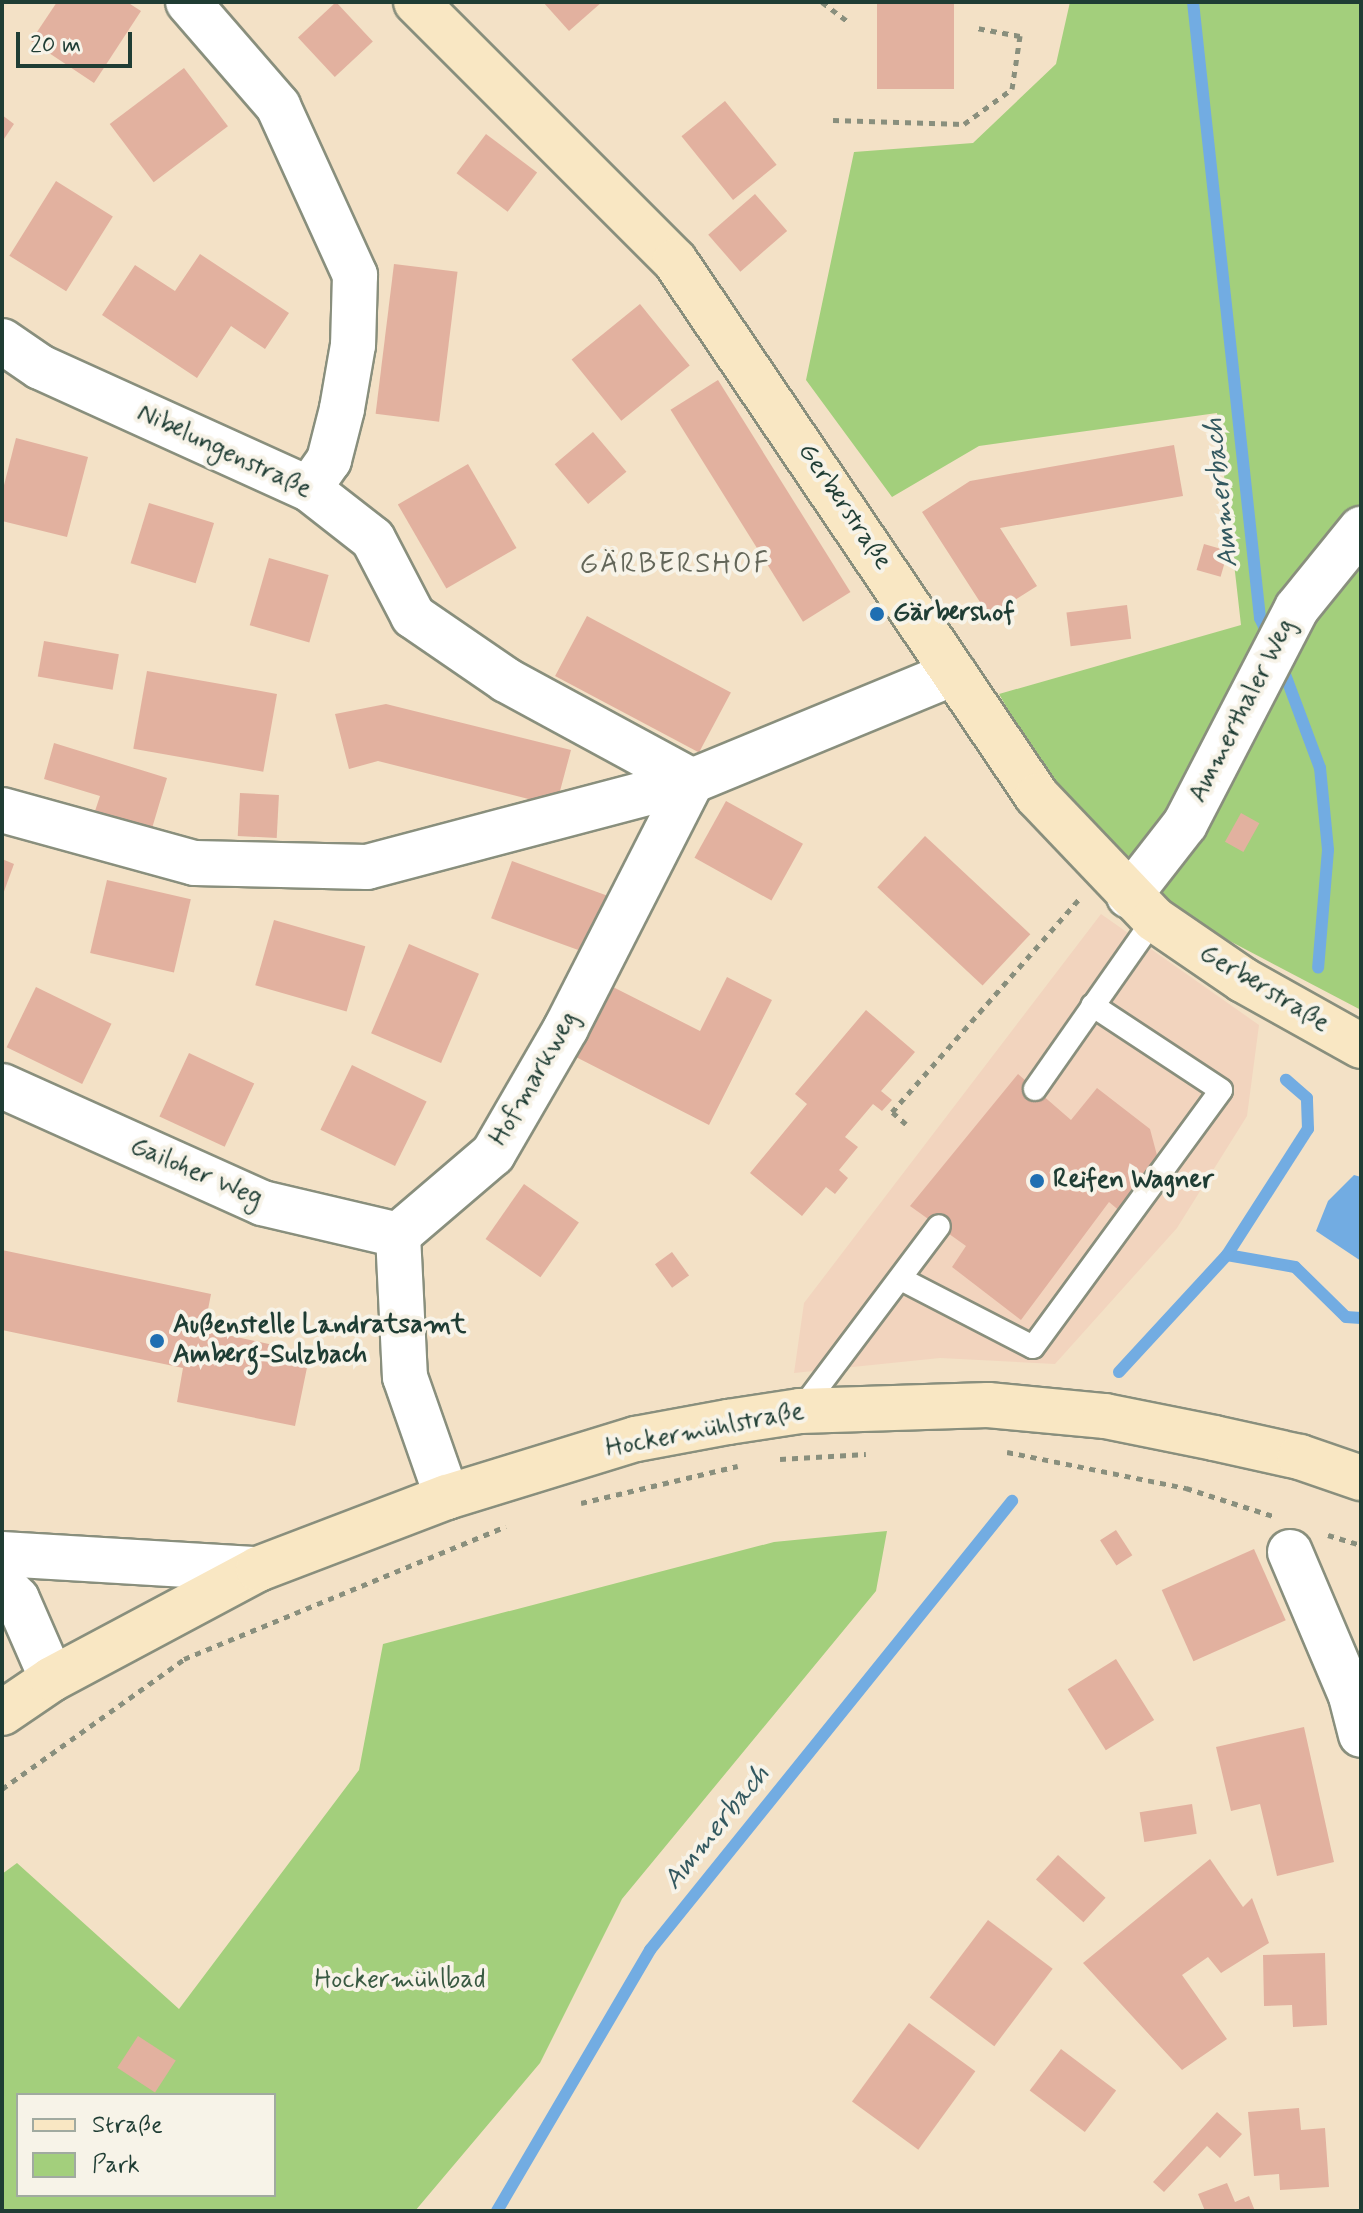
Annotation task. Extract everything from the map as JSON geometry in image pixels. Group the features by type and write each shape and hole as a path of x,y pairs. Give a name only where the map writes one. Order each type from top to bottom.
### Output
{"main road":[{"name":"Gerberstraße","path":"416,2 675,261 1037,796 1129,895 1243,980 1361,1046"},
{"name":"Hockermühlstraße","path":"2,1713 52,1679 258,1569 447,1497 636,1439 800,1411 988,1405 1105,1416 1300,1457 1361,1478"}],"street":[{"path":"188,2 278,106 355,275 353,345 342,409 329,460 309,489"},
{"name":"Nibelungenstraße","path":"2,341 40,367 309,489 373,539 413,616 506,680 692,781"},
{"name":"Ammerthaler Weg","path":"1129,895 1185,824 1297,608 1361,529"},
{"path":"2,810 195,863 367,867 692,781 954,673"},
{"name":"Hofmarkweg","path":"398,1235 493,1154 566,1028 692,781"},
{"name":"Gailoher Weg","path":"2,1086 262,1203 398,1235"},
{"path":"398,1235 405,1377 447,1497"},
{"path":"1299,1535 1361,1735"},
{"path":"2,1554 258,1569"},
{"path":"2,1584 17,1599 52,1679"}],"lane":[{"path":"1035,1089 1092,1005 1129,895"},
{"path":"901,1279 1033,1347 1221,1090 1092,1005"},
{"path":"800,1411 939,1226"}],"path":[{"path":"822,2 849,22"},
{"path":"833,120 964,124 1012,89 1020,36 977,28"},
{"path":"906,1124 892,1112 1129,895"},
{"path":"997,1450 1186,1488 1299,1535 1361,1545"},
{"path":"777,1460 872,1454"},
{"path":"564,1507 746,1464"},
{"path":"2,1789 184,1659 520,1520"}],"shaded area":[{"path":"1101,914 1259,1025 1247,1116 1177,1228 1055,1364 940,1358 794,1373 804,1303"}],"green space":[{"path":"1070,2 1361,2 1361,1010 1184,917 1054,790 999,694 1241,625 1217,413 979,446 892,497 806,380 854,152 973,143 1056,64"},
{"name":"Hockermühlbad","path":"887,1531 876,1591 622,1899 540,2063 415,2211 2,2211 2,1874 17,1863 179,2009 359,1770 383,1644 774,1542"}],"water":[{"path":"1354,1175 1361,1177 1361,1261 1316,1231 1328,1201"}],"building":[{"path":"57,2 127,2 141,11 94,83 31,41"},
{"path":"336,2 373,41 335,77 298,37"},
{"path":"543,2 602,2 569,31"},
{"path":"877,2 954,2 954,89 877,89"},
{"path":"184,68 228,126 154,182 110,124"},
{"path":"725,101 777,165 733,200 681,136"},
{"path":"2,115 14,124 2,142"},
{"path":"486,134 537,173 508,212 457,173"},
{"path":"56,181 113,217 66,291 9,256"},
{"path":"755,194 787,231 740,272 708,235"},
{"path":"200,254 289,313 265,349 231,326 197,378 102,315 135,265 175,291"},
{"path":"394,264 458,272 439,422 376,414"},
{"path":"640,304 690,365 621,421 572,359"},
{"path":"718,380 850,592 803,622 671,410"},
{"path":"593,432 626,472 588,504 555,464"},
{"path":"16,438 88,457 67,537 2,521 2,493"},
{"path":"1174,445 1183,496 1000,528 1037,586 989,616 922,512 970,481"},
{"path":"468,464 516,548 446,589 398,504"},
{"path":"149,503 214,523 196,583 131,563"},
{"path":"1204,544 1228,551 1221,577 1197,570"},
{"path":"269,558 329,575 309,642 250,625"},
{"path":"1127,605 1131,639 1071,646 1066,612"},
{"path":"587,616 731,693 699,753 555,676"},
{"path":"44,641 119,654 113,690 38,676"},
{"path":"147,671 277,694 263,772 133,749"},
{"path":"386,704 571,750 556,806 378,761 349,769 335,714"},
{"path":"54,743 167,778 150,835 93,817 100,796 44,779"},
{"path":"240,793 279,795 277,838 238,836"},
{"path":"726,801 803,844 771,901 694,858"},
{"path":"1241,813 1259,823 1243,852 1225,842"},
{"path":"925,836 1030,934 983,985 877,887"},
{"path":"2,859 14,864 2,897"},
{"path":"512,861 609,896 588,954 491,918"},
{"path":"107,880 191,899 174,972 90,953"},
{"path":"274,920 365,946 347,1012 255,985"},
{"path":"409,944 479,974 441,1063 371,1033"},
{"path":"727,977 772,1000 709,1125 574,1056 611,986 700,1031"},
{"path":"36,987 111,1024 82,1084 7,1047"},
{"path":"866,1010 915,1052 881,1091 892,1100 882,1111 873,1104 845,1137 858,1147 839,1170 848,1178 835,1194 826,1187 802,1216 750,1173 807,1104 795,1094"},
{"path":"189,1053 254,1083 225,1147 159,1116"},
{"path":"352,1065 427,1101 395,1166 320,1130"},
{"name":"Reifen Wagner","path":"1018,1074 1071,1120 1097,1088 1150,1129 1158,1159 1122,1213 1109,1202 1021,1320 952,1267 966,1246 910,1206"},
{"path":"524,1184 579,1222 540,1277 486,1239"},
{"name":"Außenstelle Landratsamt Amberg-Sulzbach","path":"2,1250 211,1294 204,1330 310,1353 295,1426 177,1402 183,1368 2,1330"},
{"path":"672,1252 689,1275 672,1288 655,1264"},
{"path":"1116,1530 1132,1555 1116,1566 1100,1540"},
{"path":"1254,1549 1286,1620 1193,1661 1162,1590"},
{"path":"1116,1659 1154,1720 1106,1750 1068,1689"},
{"path":"1304,1727 1334,1862 1277,1876 1260,1804 1231,1811 1216,1747"},
{"path":"1192,1804 1197,1834 1144,1842 1140,1812"},
{"path":"1058,1855 1106,1898 1083,1922 1036,1880"},
{"path":"1210,1859 1243,1907 1252,1898 1269,1943 1221,1973 1208,1957 1182,1975 1227,2039 1182,2070 1083,1963"},
{"path":"988,1920 1053,1969 994,2046 930,1997"},
{"path":"1325,1953 1327,2025 1293,2027 1292,2005 1264,2006 1263,1955"},
{"path":"909,2023 975,2071 918,2150 852,2101"},
{"path":"138,2036 176,2061 155,2092 117,2068"},
{"path":"1061,2049 1116,2091 1085,2132 1030,2091"},
{"path":"1299,2108 1301,2130 1325,2128 1329,2187 1280,2190 1279,2174 1254,2176 1248,2112"},
{"path":"1217,2112 1242,2134 1220,2158 1207,2146 1164,2192 1153,2182"},
{"path":"1227,2183 1235,2202 1249,2196 1255,2211 1205,2211 1198,2194"}],"waterway":[{"name":"Ammerbach","path":"1193,2 1260,618 1269,637"},
{"name":"Ammerbach","path":"1280,661 1320,768 1328,850 1318,968"},
{"name":"Ammerbach","path":"1119,1372 1227,1255 1308,1129 1307,1098 1286,1080"},
{"path":"1227,1255 1295,1267 1346,1317 1361,1318"},
{"name":"Ammerbach","path":"497,2211 650,1950 1012,1501"}],"place":[{"name":"Gärbershof","path":"877,614"},
{"name":"Reifen Wagner","path":"1037,1181"},
{"name":"Außenstelle Landratsamt Amberg-Sulzbach","path":"157,1341"}],"district":[{"name":"GÄRBERSHOF","path":"675,565"}]}
